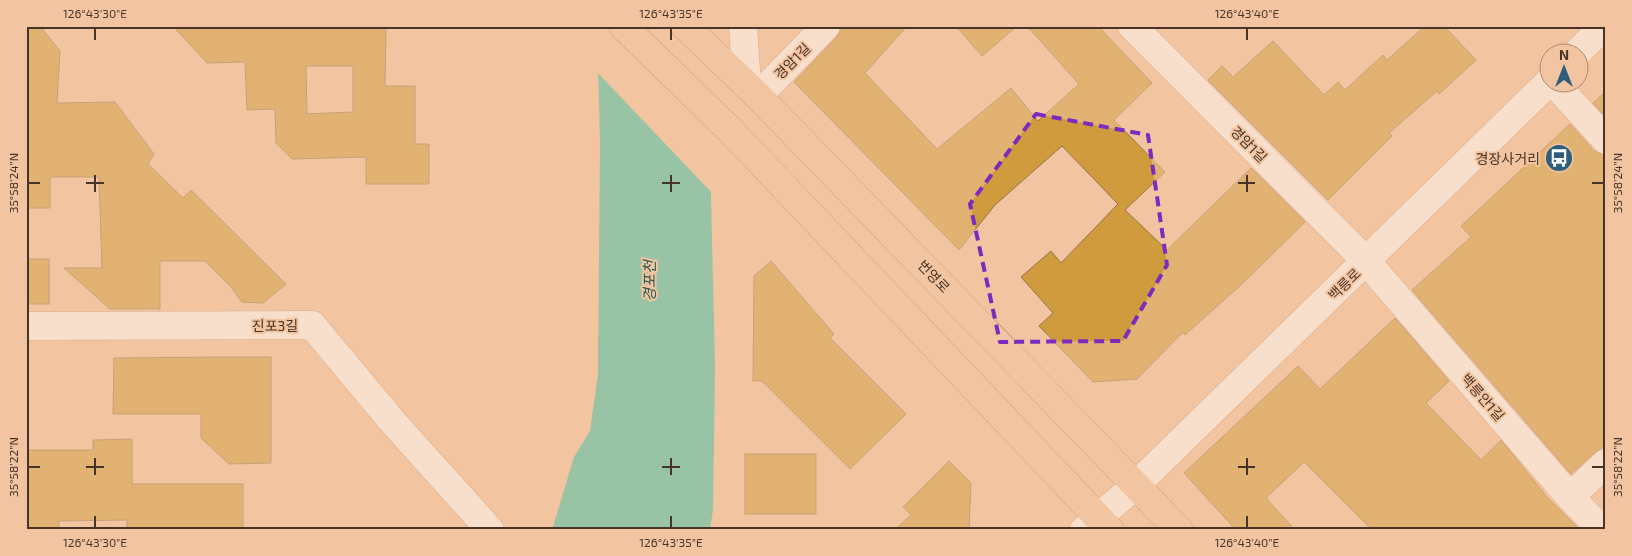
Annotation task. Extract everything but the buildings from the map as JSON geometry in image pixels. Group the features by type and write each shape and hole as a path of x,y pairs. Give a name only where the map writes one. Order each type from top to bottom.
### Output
{"main road":[{"path":"623,26 730,130 1098,526"},
{"name":"번영로","path":"685,26 753,91 1179,530"}],"street":[{"path":"743,26 753,91"},
{"name":"경암1길","path":"753,91 826,26"},
{"name":"경암1길","path":"1132,26 1367,262"},
{"path":"1588,42 1604,26"},
{"name":"백릉로","path":"1098,526 1136,485 1367,262 1540,91"},
{"path":"1562,92 1606,140"},
{"name":"백릉안1길","path":"1367,262 1570,497 1602,530"},
{"name":"진포3길","path":"26,326 312,325 392,421 490,530"},
{"path":"1570,497 1606,463"}],"highlighted area":[{"path":"1036,114 1148,135 1167,265 1123,341 1000,342 970,204"}],"water":[{"name":"경포천","path":"597,26 710,155 715,365 713,509 710,530 552,530 574,457 590,431 598,374 600,141"}],"pier":[{"path":"594,26 711,26 713,194 595,70"}],"place":[{"name":"경장사거리","path":"1559,158"}]}
